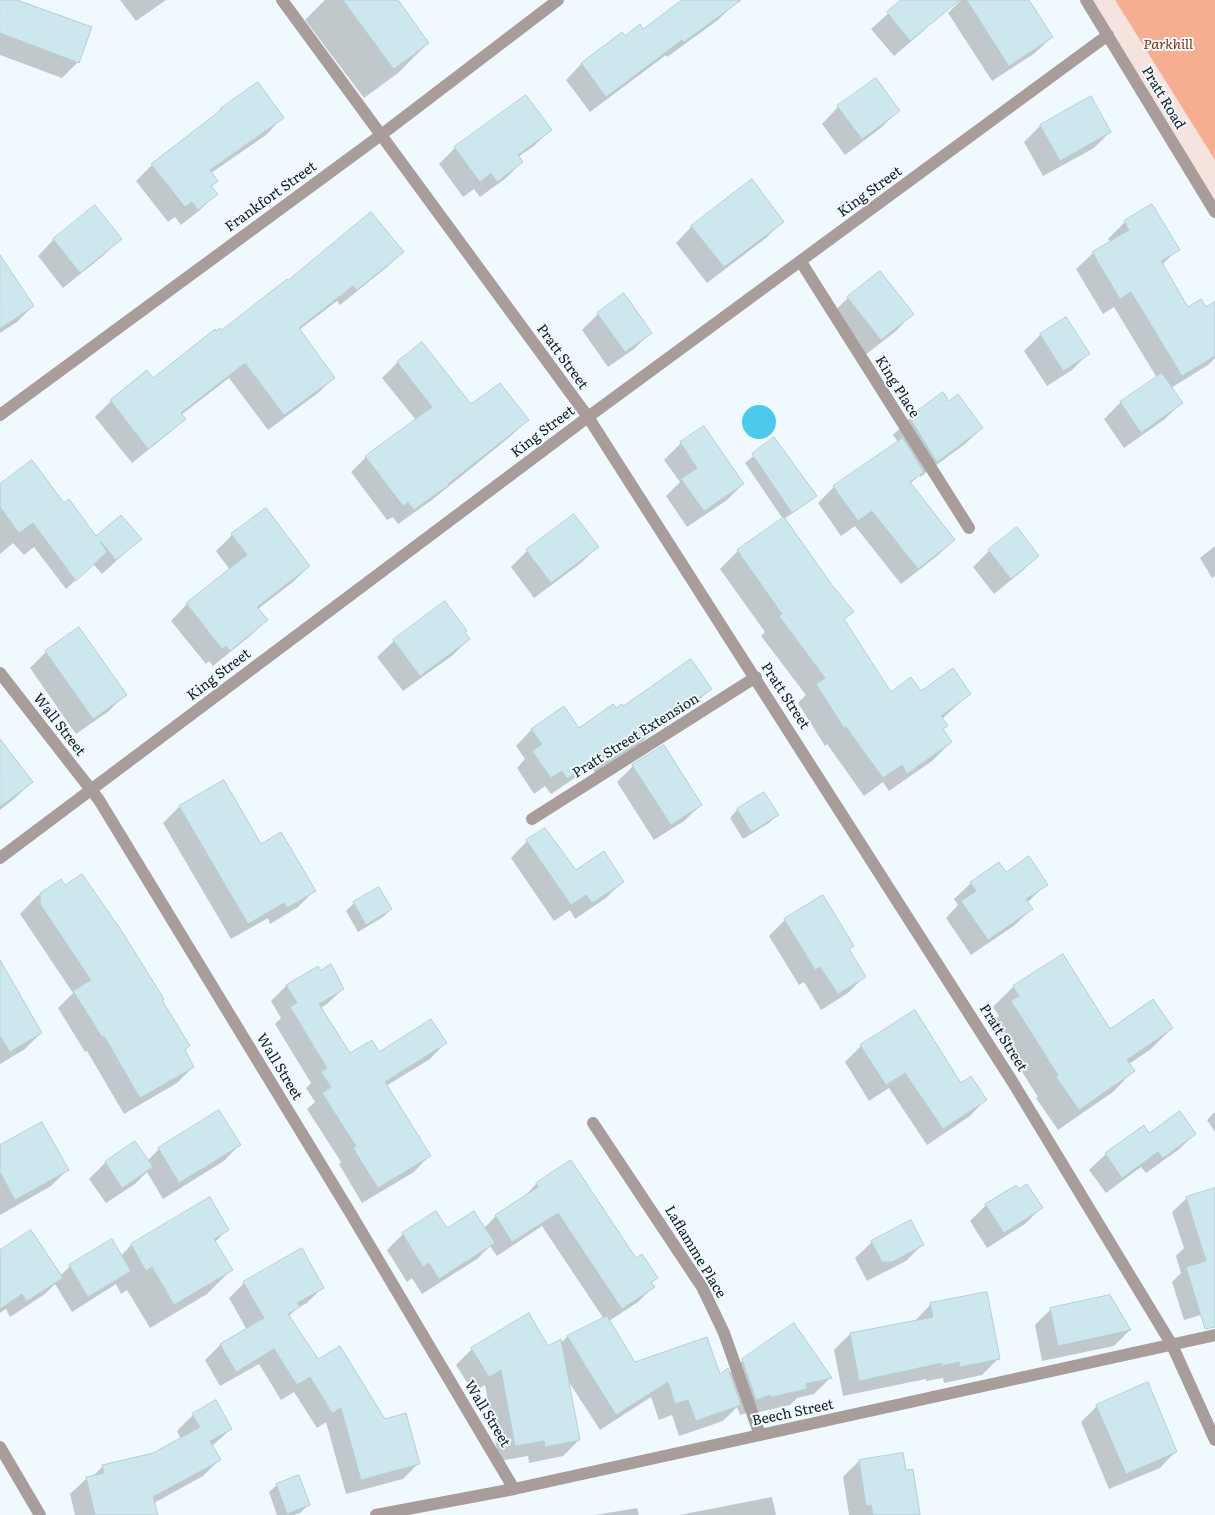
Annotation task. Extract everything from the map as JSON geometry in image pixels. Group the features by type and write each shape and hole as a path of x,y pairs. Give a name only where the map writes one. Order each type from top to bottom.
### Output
{"street":[{"name":"Pratt Street","path":"282,0 588,417 756,677 1012,1081 1172,1345 1215,1440"},
{"name":"Frankfort Street","path":"0,415 381,135 558,0"},
{"name":"Pratt Road","path":"1086,0 1215,212"},
{"name":"King Street","path":"0,858 588,417 1108,35"},
{"name":"King Place","path":"801,262 969,528"},
{"name":"Wall Street","path":"0,674 99,800 346,1206 514,1489"},
{"name":"Pratt Street Extension","path":"532,820 756,677"},
{"name":"Laflamme Place","path":"593,1123 702,1287 724,1333 760,1435"},
{"name":"Beech Street","path":"376,1515 514,1489 1215,1335"},
{"path":"0,1447 40,1515"}],"green space":[{"name":"Parkhill","path":"1086,0 1215,0 1215,212"},
{"path":"1115,0 1215,0 1215,160"}],"water":[{"path":"759,405 766,406 771,410 775,415 775,429 771,434 766,438 759,439 752,438 747,434 743,429 742,422 743,415 747,410 752,406"}],"building":[{"path":"0,0 17,0 92,27 79,63 0,33"},
{"path":"343,0 398,0 429,43 394,69"},
{"path":"682,0 741,0 684,42 682,40 606,97 581,63 622,32 625,36 640,24 643,29"},
{"path":"901,0 960,0 910,41 887,12"},
{"path":"967,0 1029,0 1053,37 1009,66"},
{"path":"876,78 900,111 862,139 837,106"},
{"path":"258,82 284,118 210,170 218,181 211,186 218,194 198,210 192,202 185,207 151,164 220,109"},
{"path":"526,95 552,130 518,155 523,162 497,182 491,173 480,182 454,147"},
{"path":"1091,96 1111,132 1060,161 1040,125"},
{"path":"752,179 784,222 724,267 691,226"},
{"path":"1152,204 1180,250 1161,261 1188,307 1201,299 1206,307 1215,301 1215,356 1182,376 1131,292 1120,299 1092,252 1129,230 1124,221"},
{"path":"95,205 122,239 80,273 53,239"},
{"path":"371,212 404,252 357,290 353,286 299,328 335,378 284,415 245,363 181,413 186,419 148,449 110,400 147,370 153,378 215,329 216,331 220,328 222,330 288,280"},
{"path":"0,255 34,306 0,329"},
{"path":"880,271 914,314 881,340 847,297"},
{"path":"624,293 652,333 625,352 597,313"},
{"path":"1066,317 1090,354 1063,371 1040,334"},
{"path":"422,342 471,404 500,383 529,420 449,485 414,510 408,502 403,506 365,456 432,407 397,362"},
{"path":"1162,373 1183,403 1141,433 1120,402"},
{"path":"943,392 949,401 958,394 983,428 937,462 909,417"},
{"path":"704,426 744,484 704,511 681,479 697,468 680,442"},
{"path":"774,437 817,496 792,513 752,454"},
{"path":"903,438 924,472 910,482 955,540 918,569 872,511 858,521 833,486"},
{"path":"32,460 64,503 69,499 96,536 121,515 142,539 116,560 100,541 107,552 76,581 33,523 19,533 0,507 0,484"},
{"path":"266,508 310,566 257,607 268,620 230,651 226,646 222,649 186,603 247,555 231,534"},
{"path":"574,514 599,547 551,583 526,550"},
{"path":"784,517 832,585 854,612 844,619 891,692 911,677 921,691 953,668 971,694 941,716 948,726 943,729 952,742 907,774 902,765 883,778 846,727 844,728 816,684 825,678 779,616 782,614 737,550"},
{"path":"1017,527 1039,556 1011,579 988,550"},
{"path":"445,601 467,631 465,632 470,639 420,676 393,640"},
{"path":"79,627 127,695 93,719 45,651"},
{"path":"691,659 712,689 653,729 655,731 612,759 607,752 567,779 562,771 551,778 532,751 542,744 531,729 564,706 579,728 613,704 616,708 622,704 623,706"},
{"path":"0,739 33,782 0,807"},
{"path":"664,745 702,805 671,825 632,765"},
{"path":"224,780 261,844 281,832 316,891 287,908 284,903 248,924 179,806"},
{"path":"764,792 779,815 751,832 737,809"},
{"path":"545,828 576,870 604,851 624,882 592,903 586,895 571,905 526,840"},
{"path":"1029,856 1048,885 1026,899 1033,909 988,940 961,901 976,891 970,882 999,862 1006,872"},
{"path":"82,874 121,930 164,999 162,1000 190,1046 185,1050 194,1067 140,1098 104,1036 102,1037 73,991 91,980 40,904 40,893 61,879 65,885"},
{"path":"379,887 392,909 366,925 353,902"},
{"path":"823,895 854,946 849,949 866,977 838,994 820,967 815,970 784,919"},
{"path":"1063,954 1110,1029 1153,999 1173,1028 1127,1060 1135,1071 1079,1110 1056,1077 1058,1075 1011,1001 1019,996 1013,986"},
{"path":"0,960 42,1033 10,1052 0,1036"},
{"path":"331,964 344,989 319,1004 350,1053 372,1040 379,1052 431,1019 447,1043 385,1082 431,1156 378,1188 353,1148 356,1146 322,1093 331,1087 321,1072 327,1068 290,1007 297,1003 286,985 318,966 321,970"},
{"path":"915,1010 961,1083 971,1076 987,1100 943,1129 905,1073 886,1085 860,1045"},
{"path":"219,1110 241,1145 179,1183 158,1148"},
{"path":"1180,1111 1196,1134 1163,1158 1158,1152 1122,1178 1105,1153 1144,1125 1149,1133"},
{"path":"42,1122 69,1170 15,1200 0,1172 0,1145"},
{"path":"135,1141 153,1167 122,1188 105,1162"},
{"path":"571,1160 636,1258 642,1254 658,1278 651,1282 655,1287 622,1309 558,1213 512,1242 495,1215 538,1187 536,1183"},
{"path":"1027,1184 1043,1208 1004,1233 985,1204 1016,1185 1019,1189"},
{"path":"1215,1188 1215,1327 1205,1329 1186,1267 1206,1261 1186,1197"},
{"path":"210,1197 229,1230 214,1239 233,1270 174,1305 152,1267 146,1271 131,1244"},
{"path":"436,1211 447,1228 474,1211 495,1243 439,1279 429,1263 423,1267 402,1233"},
{"path":"911,1220 924,1245 892,1262 882,1262 871,1241"},
{"path":"31,1230 63,1278 27,1301 22,1294 0,1309 0,1250"},
{"path":"112,1239 131,1271 88,1297 69,1265"},
{"path":"302,1248 324,1288 297,1303 300,1307 288,1314 318,1359 340,1346 385,1419 406,1413 420,1464 361,1480 341,1408 332,1413 310,1377 297,1385 274,1349 236,1372 220,1344 264,1318 243,1282"},
{"path":"987,1292 1000,1359 960,1367 959,1362 942,1366 942,1363 859,1381 850,1333 933,1317 930,1303"},
{"path":"1110,1295 1131,1330 1058,1346 1050,1308"},
{"path":"529,1313 548,1346 561,1339 580,1440 545,1447 544,1441 515,1446 501,1370 489,1377 471,1348"},
{"path":"607,1316 635,1362 707,1337 720,1374 728,1368 741,1405 696,1421 688,1400 675,1404 668,1382 616,1415 567,1336"},
{"path":"794,1323 832,1378 806,1384 807,1389 771,1397 770,1395 756,1400 742,1359"},
{"path":"1148,1382 1177,1452 1126,1474 1096,1405"},
{"path":"216,1400 232,1429 210,1441 221,1460 153,1497 158,1515 95,1515 86,1477 104,1473 102,1465 153,1453 200,1427 192,1414"},
{"path":"903,1453 906,1470 913,1469 920,1515 873,1515 871,1505 866,1506 859,1460"},
{"path":"299,1475 310,1505 287,1514 276,1484"}]}
